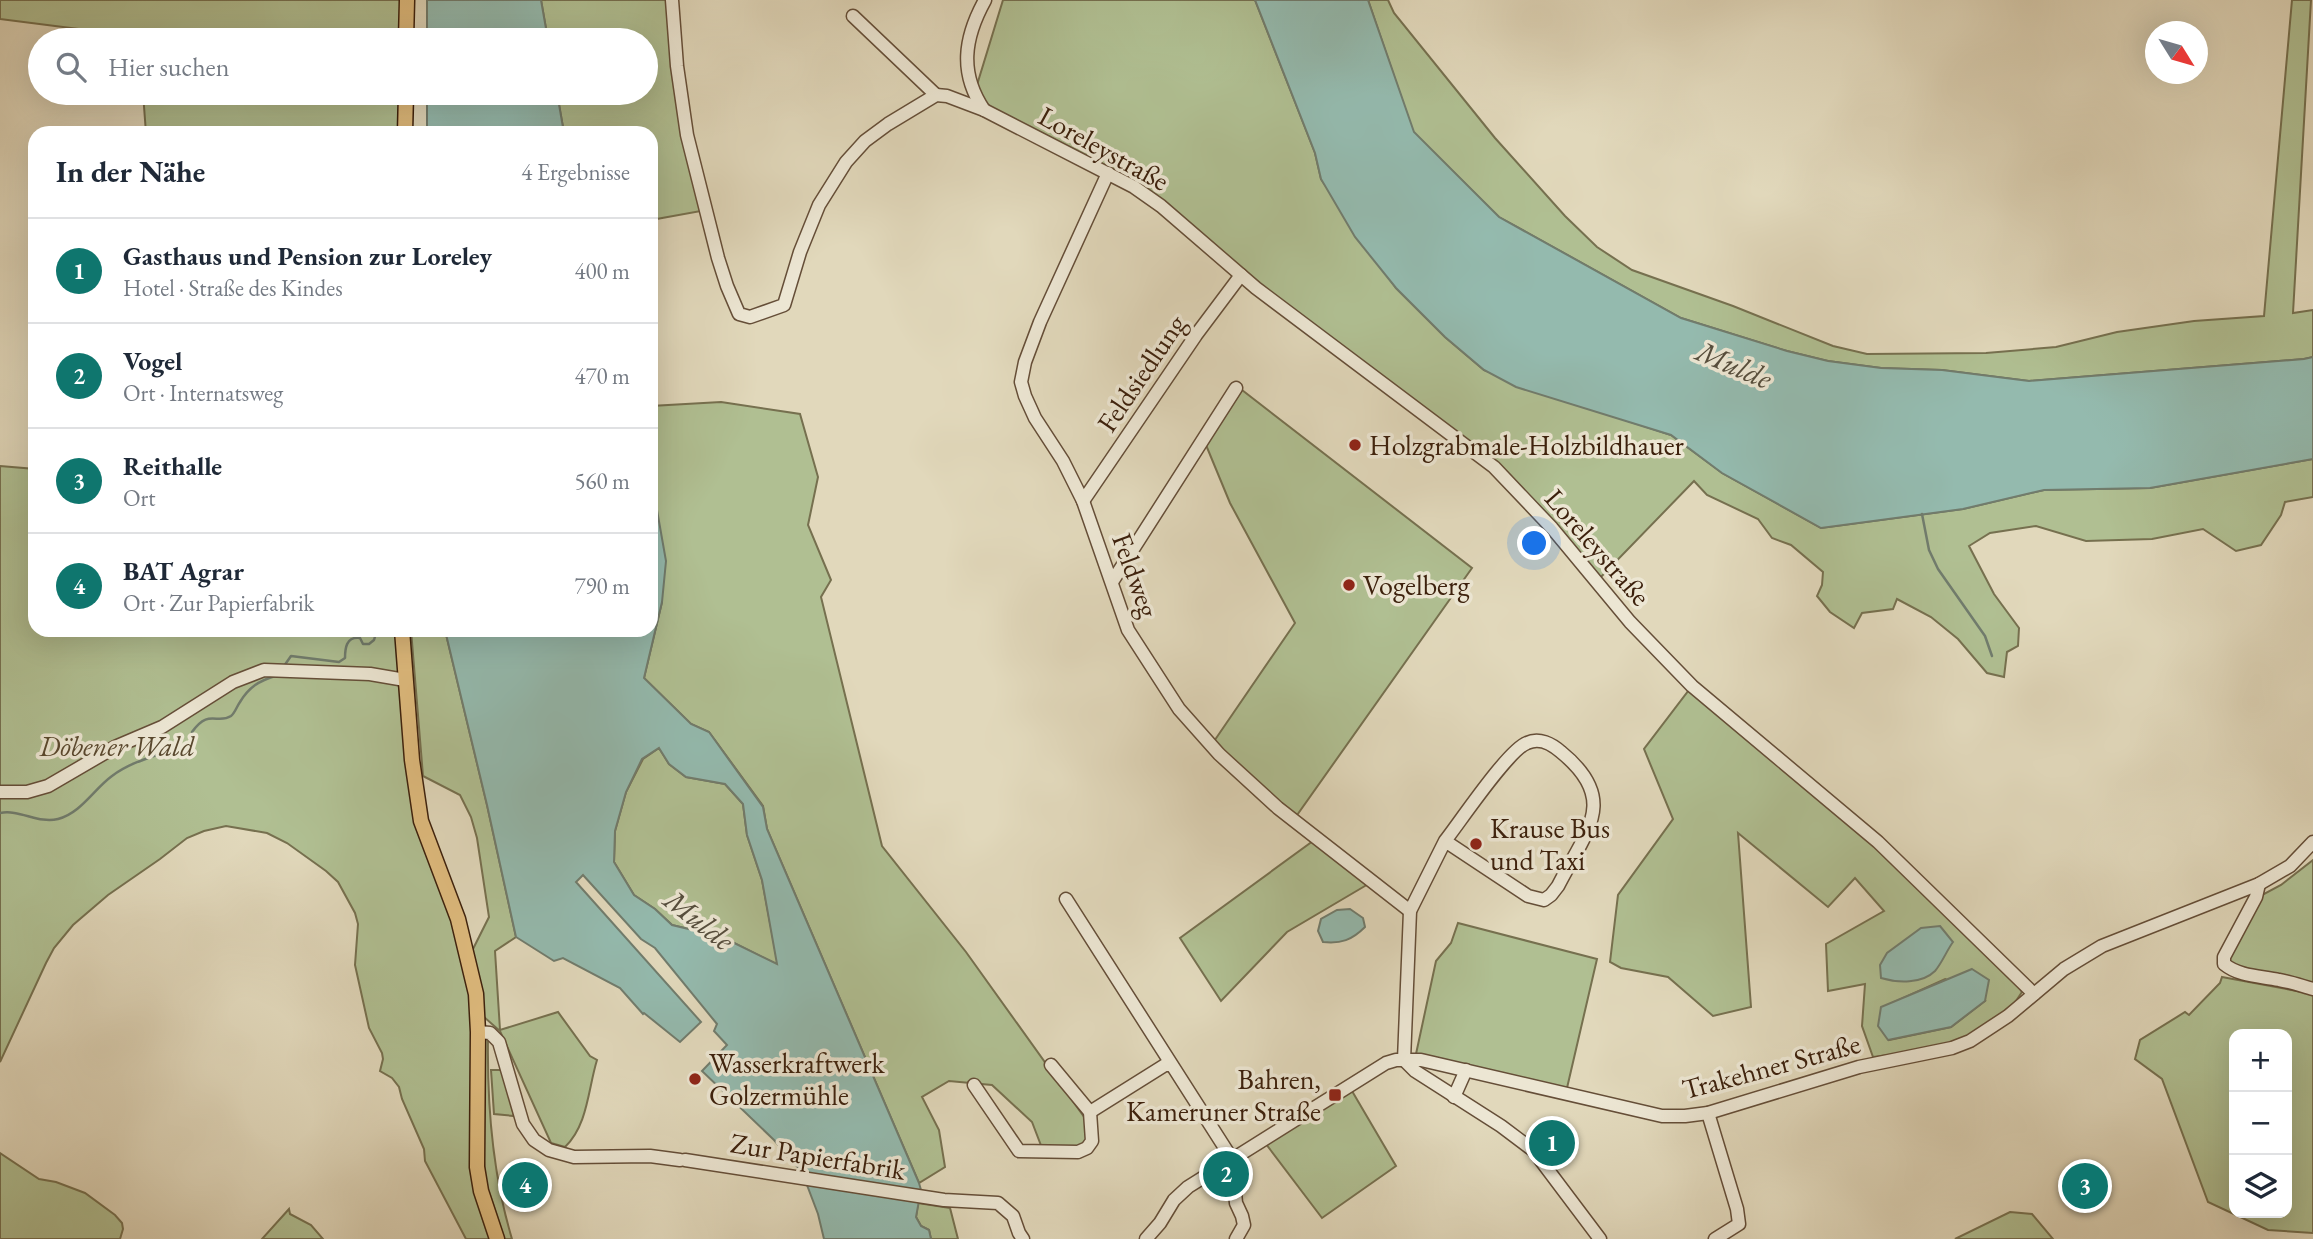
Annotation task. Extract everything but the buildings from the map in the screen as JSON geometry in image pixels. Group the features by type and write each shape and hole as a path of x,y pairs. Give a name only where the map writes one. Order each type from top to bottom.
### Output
{"main road":[{"path":"406,28 407,0"},
{"path":"405,126 406,105"},
{"path":"402,637 421,821 458,919 473,977 478,1032 477,1167 481,1191 496,1239"}],"street":[{"path":"671,0 687,135 727,286 737,310 744,317 784,305 800,252 819,205 846,162 865,141 936,94"},
{"path":"984,110 975,97 966,65 969,39 985,0"},
{"name":"Loreleystraße","path":"853,16 936,94 984,110 1134,187 1161,206 1241,275 1494,467 1552,528 1630,622 1692,687 1878,842 2034,994"},
{"name":"Feldweg","path":"1108,173 1040,322 1021,382 1035,418 1063,461 1083,501 1128,630 1179,709 1203,737 1278,808 1410,911"},
{"name":"Feldsiedlung","path":"1083,501 1196,335 1241,275"},
{"path":"1112,582 1236,388"},
{"path":"0,792 27,792 48,786 115,747 162,727 250,674 264,670 370,674 405,680"},
{"path":"1445,841 1528,897 1544,900 1558,886 1592,819 1595,799 1590,785 1583,771 1553,745 1539,740 1527,743 1516,751 1445,841 1410,911 1404,1060 1415,1071 1501,1126 1532,1150 1600,1239"},
{"name":"Trakehner Straße","path":"1404,1060 1421,1060 1662,1115 1708,1113 1860,1067 1952,1048 1970,1041 1991,1028 2082,957 2259,884 2290,866 2313,842"},
{"path":"2259,884 2256,897 2224,957 2224,964 2232,971 2278,979 2313,989"},
{"path":"1066,899 1232,1159 1236,1203 1244,1225 1236,1239"},
{"name":"Zur Papierfabrik","path":"478,1032 490,1033 499,1042 523,1124 534,1140 549,1150 574,1157 650,1156 944,1200 998,1203 1013,1216 1023,1239"},
{"path":"1146,1239 1174,1200 1188,1187 1387,1063 1404,1060"},
{"path":"974,1085 1019,1151 1078,1152 1087,1148 1092,1140 1090,1112 1051,1065"},
{"path":"1090,1112 1165,1065 1171,1065"},
{"path":"1454,1097 1466,1070"},
{"path":"1708,1113 1737,1209 1739,1224 1715,1239"}],"green space":[{"path":"0,0 401,0 401,28 71,28 0,19"},
{"path":"541,0 666,0 701,211 658,219 658,126 563,126 559,105 658,105 658,28 546,28"},
{"path":"1003,0 1255,0 1315,153 1321,179 1396,288 1445,337 1484,370 1671,435 1722,473 1821,528 1963,509 2044,490 2150,488 2313,459 2313,497 2285,502 2281,515 2261,545 2236,551 2203,529 2152,539 2086,541 2036,526 1990,533 1969,546 1994,594 2019,628 2018,646 2007,652 2004,677 1987,673 1958,639 1931,617 1897,599 1893,609 1862,613 1854,628 1830,612 1817,596 1822,585 1823,572 1791,545 1772,538 1758,519 1707,495 1694,481 1597,581 1519,492 1119,175 973,98"},
{"path":"1368,0 1388,0 1394,13 1495,138 1565,216 1597,247 1632,270 1833,346 1867,354 1986,353 2056,347 2117,332 2194,321 2264,316 2292,0 2311,0 2293,313 2313,310 2313,357 2029,381 1942,370 1881,368 1828,361 1681,318 1499,217 1413,132"},
{"path":"144,105 400,105 400,126 145,126"},
{"path":"1242,390 1472,568 1290,825 1208,750 1295,623 1230,503 1206,445"},
{"path":"721,402 800,414 818,477 808,525 831,580 821,597 882,846 966,952 1087,1121 1088,1136 1085,1145 1074,1149 1042,1148 1032,1122 992,1085 949,1081 922,1097 939,1130 945,1167 919,1183 767,829 763,806 709,732 691,724 644,678 654,637 658,637 662,602 658,560 658,406"},
{"name":"Döbener Wald","path":"0,466 28,468 28,637 397,637 408,761 453,920 471,995 473,1095 491,1239 466,1239 425,1161 424,1149 399,1087 392,1078 380,1071 382,1053 369,1028 355,965 358,924 338,882 287,843 267,833 226,826 187,838 108,895 73,925 54,948 46,963 0,1062"},
{"path":"412,637 447,637 516,937 495,951 500,1030 558,1012 590,1056 597,1060 583,1117 573,1138 565,1147 551,1143 500,1031 484,1017 472,951 489,917 477,838 471,817 460,795 423,776"},
{"path":"1692,686 1911,874 2014,979 2022,992 2009,1009 1993,1023 1975,1033 1936,1047 1873,1057 1862,1026 1865,984 1828,991 1826,944 1884,911 1855,878 1828,907 1738,833 1751,1007 1713,1016 1668,977 1621,968 1610,962 1618,895 1673,819 1644,749","holes":["1945,979 1985,1001 1951,1027 1889,1040 1881,1008"]},
{"path":"659,748 669,764 686,777 725,784 743,804 747,835 762,880 778,965 722,937 672,925 634,895 614,862 615,831 626,792 643,759"},
{"path":"1313,841 1370,883 1287,932 1221,1001 1180,938"},
{"path":"2313,860 2313,985 2230,964 2228,955 2262,895 2281,885"},
{"path":"1458,923 1597,959 1567,1088 1416,1054 1436,961 1451,943"},
{"path":"2222,977 2313,994 2313,1233 2268,1230 2242,1218 2292,1218 2292,1029 2229,1029 2229,1212 2208,1202 2162,1079 2135,1059 2140,1040 2185,1012 2189,1015 2220,983"},
{"path":"483,1038 488,1038 490,1114 495,1164 512,1239 499,1239 485,1178"},
{"path":"491,1070 503,1070 514,1116 494,1114"},
{"path":"1352,1091 1396,1166 1322,1218 1266,1144"},
{"path":"0,1153 39,1179 85,1193 122,1223 120,1239 0,1239"},
{"path":"918,1203 950,1208 958,1239 931,1239 929,1230 921,1226 916,1217"},
{"path":"289,1209 290,1214 311,1225 323,1239 262,1239"},
{"path":"2010,1212 2032,1214 2053,1239 1955,1239"}],"water":[{"path":"427,0 541,0 546,28 427,28"},
{"name":"Mulde","path":"1255,0 1368,0 1414,132 1499,217 1681,318 1828,361 1881,368 1942,370 2029,381 2313,357 2313,459 2150,488 2044,490 1963,509 1821,528 1722,473 1671,435 1516,387 1484,370 1445,337 1396,288 1355,237 1321,179 1315,153"},
{"path":"427,105 559,105 563,126 427,126"},
{"path":"658,516 666,561 658,619"},
{"path":"447,637 654,637 644,678 691,724 709,732 763,807 767,829 919,1183 921,1190 916,1217 921,1226 929,1230 931,1239 824,1239 802,1172 774,1140 702,1071 727,1045 714,1031 717,1024 655,948 641,939 583,875 576,882 701,1022 680,1042 643,1014 620,988 563,958 554,961 516,937","holes":["659,748 669,764 686,777 725,784 743,804 747,835 762,880 777,964 722,937 672,925 634,895 614,862 615,831 626,792 642,759"]},
{"path":"1350,909 1363,918 1365,927 1346,940 1323,942 1318,931 1321,919 1337,910"},
{"path":"1940,926 1953,942 1935,971 1910,981 1881,978 1880,965 1887,953 1921,928"},
{"path":"1972,969 1989,980 1985,1001 1951,1027 1888,1040 1878,1026 1881,1007"}],"waterway":[{"path":"1922,514 1929,550 1938,569 1985,636 1992,656"},
{"path":"284,666 291,656 339,662 345,658 349,641 360,638 363,644 369,644 375,637"},
{"path":"0,813 51,820 66,816 121,770 191,741 192,732 203,721 231,716 251,688 275,676"}],"place":[{"name":"Holzgrabmale-Holzbildhauer","path":"1355,445"},
{"name":"Vogelberg","path":"1349,585"},
{"name":"Krause Bus und Taxi","path":"1476,844"},
{"name":"Wasserkraftwerk Golzermühle","path":"695,1079"},
{"name":"Bahren, Kameruner Straße","path":"1335,1095"},
{"name":"Gasthaus und Pension zur Loreley","path":"1552,1143"},
{"name":"Vogel","path":"1226,1174"},
{"name":"BAT Agrar","path":"525,1185"},
{"name":"Reithalle","path":"2085,1186"}]}
